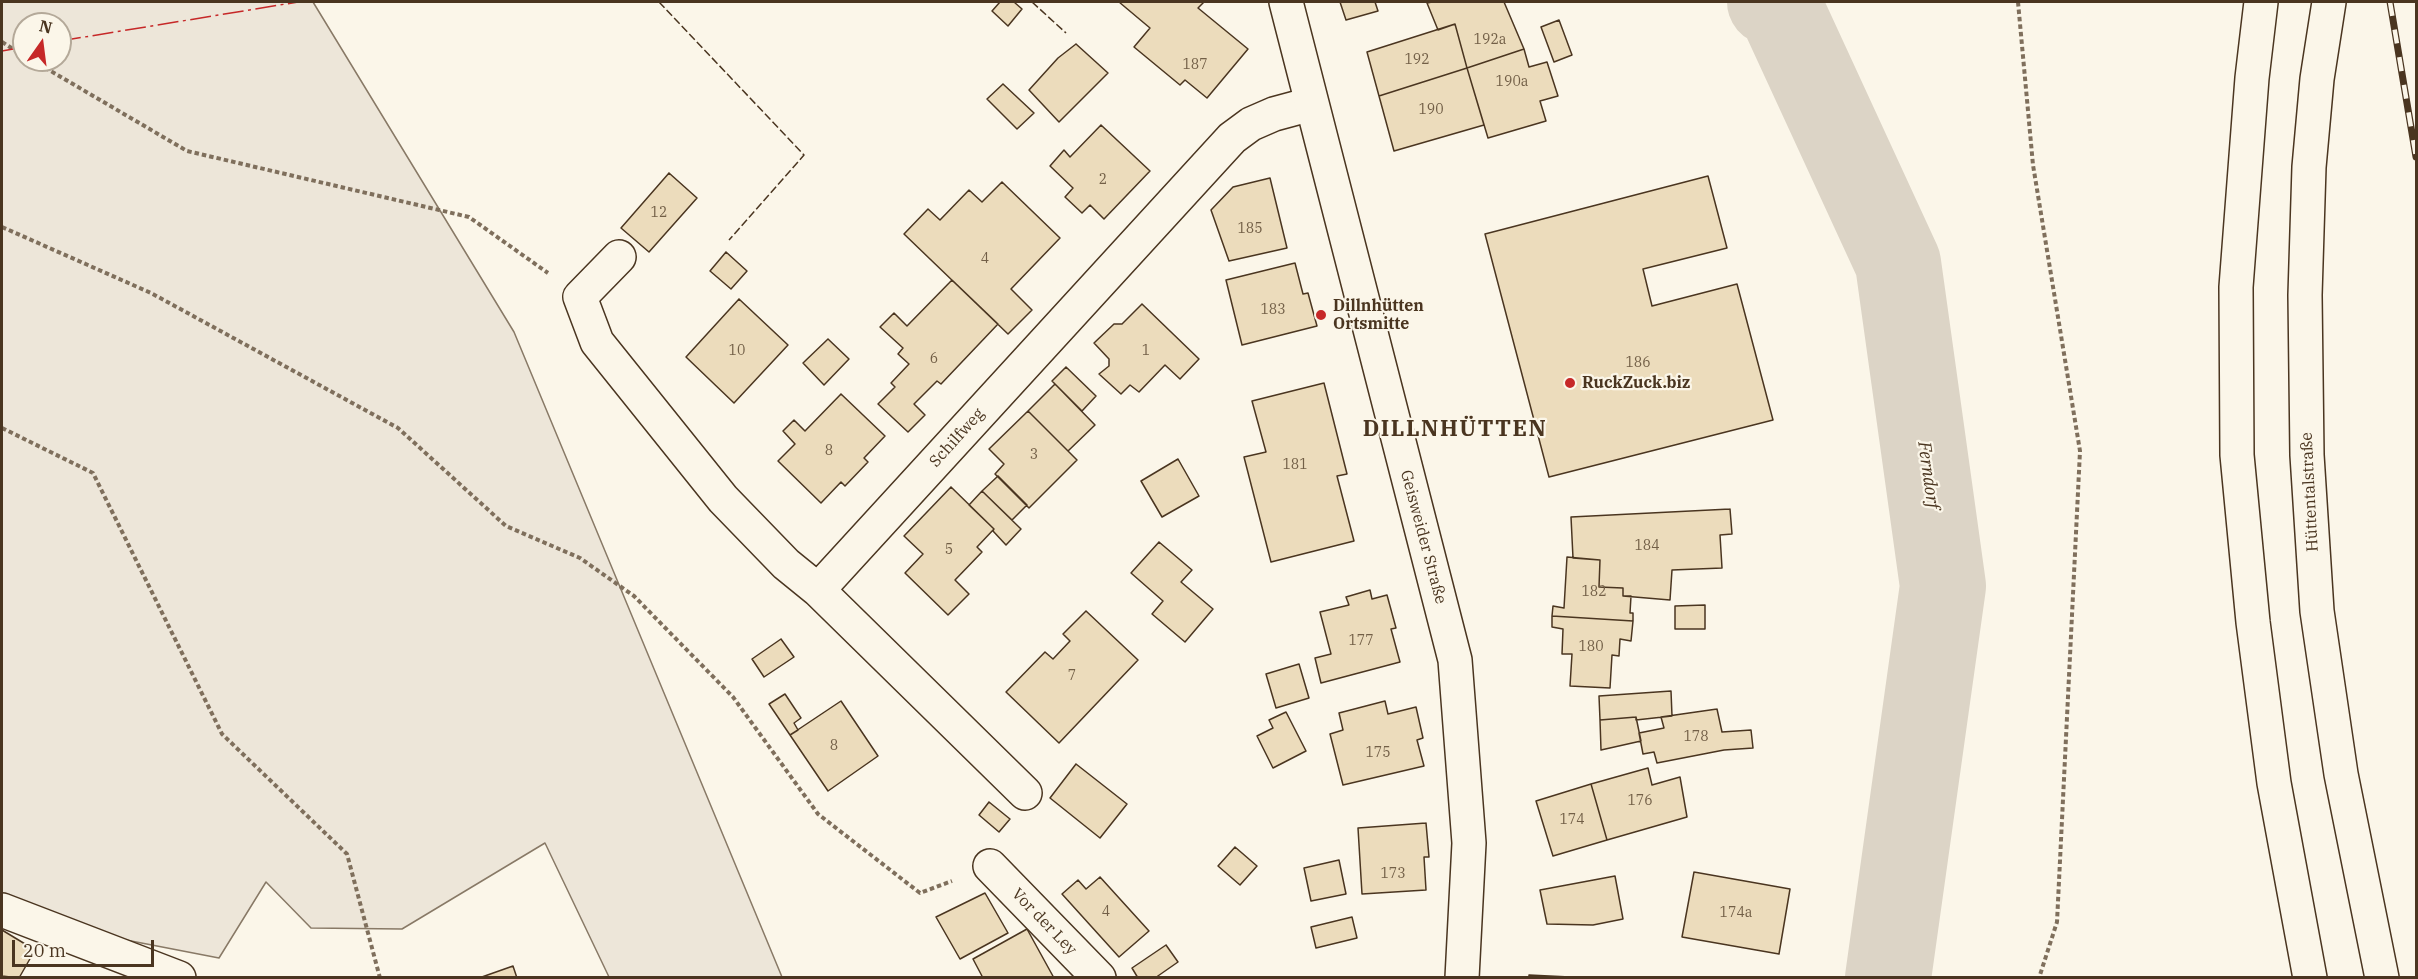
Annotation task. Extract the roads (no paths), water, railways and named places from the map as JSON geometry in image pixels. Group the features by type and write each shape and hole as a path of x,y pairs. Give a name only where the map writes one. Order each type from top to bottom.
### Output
{"main road":[{"name":"Geisweider Straße","path":"1286,2 1455,660 1469,843 1462,978"},
{"path":"2261,2 2252,78 2236,287 2237,455 2253,622 2274,783 2310,978"},
{"name":"Hüttentalstraße","path":"2329,2 2317,79 2309,167 2305,295 2307,454 2317,611 2341,774 2382,978"},
{"name":"Schilfweg","path":"818,590 1232,138 1258,121 1311,104"},
{"path":"619,257 580,297 597,342 723,499 786,564 818,590 1025,793"},
{"name":"Vor der Ley","path":"990,866 1099,978"},
{"path":"2,910 178,978"}],"waterway":[{"name":"Ferndorf","path":"1770,2 1780,7 1898,263 1943,586 1888,978"}],"railway":[{"path":"2390,2 2416,157"}],"place":[{"name":"Dillnhütten Ortsmitte","path":"1321,315"},
{"name":"RuckZuck.biz","path":"1570,383"}],"district":[{"name":"DILLNHÜTTEN","path":"1455,430"}]}
